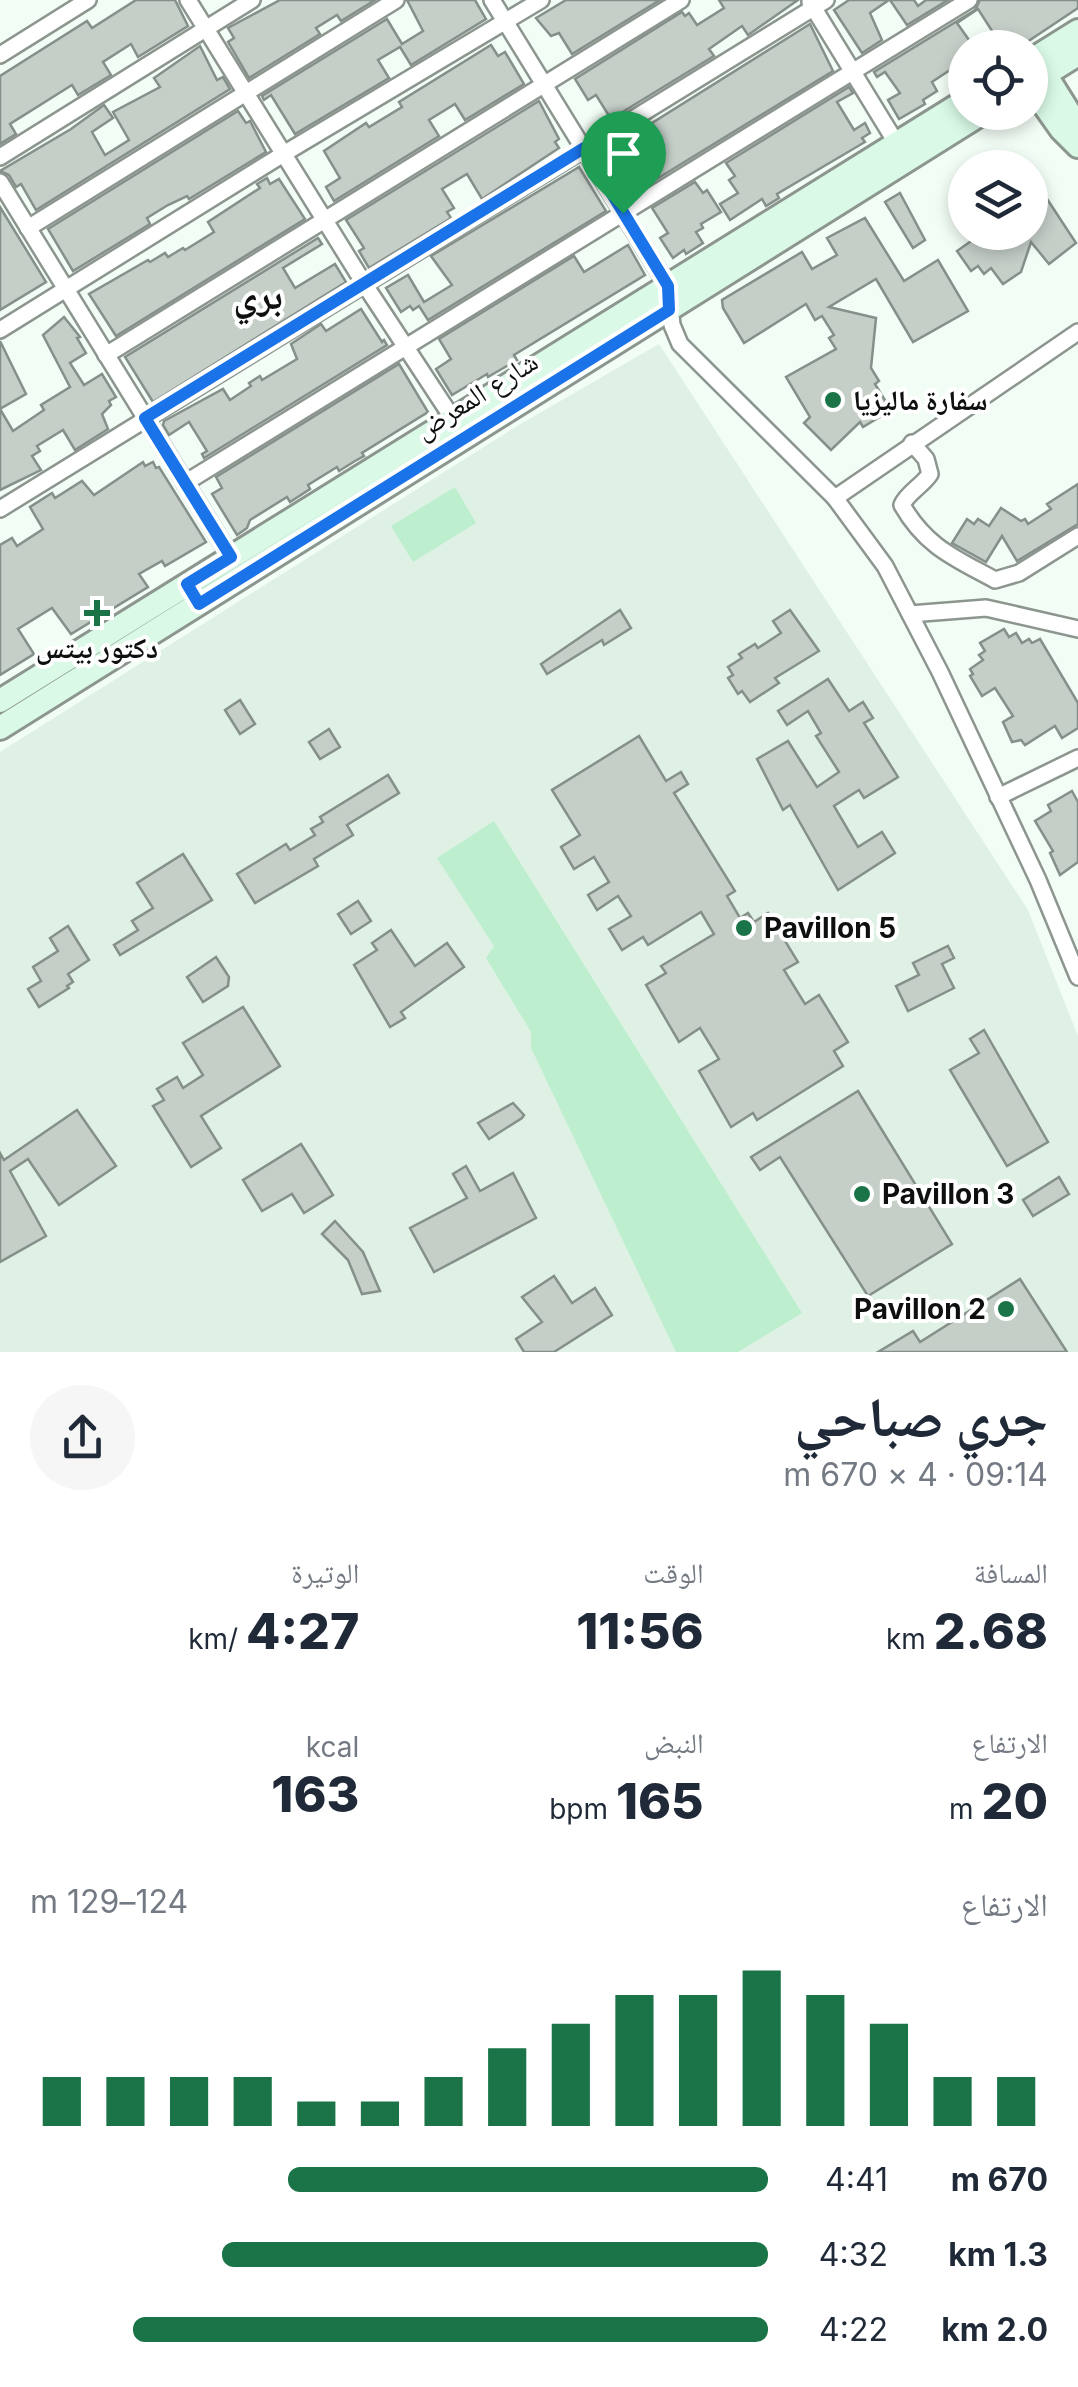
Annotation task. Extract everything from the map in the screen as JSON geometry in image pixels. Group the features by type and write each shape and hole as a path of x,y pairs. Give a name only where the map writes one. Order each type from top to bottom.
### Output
{"main road":[{"path":"1048,60 1078,31"},
{"path":"1048,67 1078,54"},
{"path":"1048,90 1078,127"},
{"path":"1048,102 1061,129 1078,146"},
{"name":"شارع المعرض","path":"902,152 948,115"},
{"name":"شارع المعرض","path":"0,701 193,594 231,557 669,298 902,152 948,130"},
{"name":"شارع المعرض","path":"0,728 193,594 450,430"}],"street":[{"path":"0,55 88,0"},
{"path":"188,0 364,285 406,346 450,430"},
{"path":"0,157 252,0"},
{"path":"28,228 396,0"},
{"path":"492,0 623,213 669,298 676,337 686,352 835,498 885,566 1038,880 1078,977"},
{"path":"0,330 284,153 541,0"},
{"path":"106,355 681,0"},
{"path":"186,483 970,0"},
{"path":"0,509 816,3 852,72 902,152"},
{"path":"0,182 231,557"},
{"path":"835,498 1078,332"},
{"path":"912,444 926,459 930,474 921,487 905,498 902,506 929,543 994,580 1018,574 1078,536"},
{"path":"910,614 986,608 1078,628"},
{"path":"998,797 1078,758"}],"shaded area":[{"path":"659,344 1028,910 1078,1036 1078,1352 0,1352 0,752 517,426"}],"green space":[{"path":"455,487 476,523 413,562 391,526"},
{"path":"494,821 802,1313 738,1352 676,1352 531,1048 531,1032 486,958 494,946 437,858"}],"building":[{"path":"136,0 175,0 188,26 138,57 131,44 103,62 111,75 78,95 72,85 10,124 16,134 0,144 0,76 87,21 92,28"},
{"path":"280,0 375,0 341,21 337,15 316,28 320,34 249,78 228,42 234,38 228,28"},
{"path":"407,0 475,0 486,19 411,65 400,47 378,60 389,78 295,134 271,95 264,100 262,96 387,19 402,44 423,31"},
{"path":"566,0 660,0 572,54 559,33 551,36 536,18"},
{"path":"719,0 798,0 748,35 742,26 709,49 714,56 611,119 596,95 588,100 575,79 682,12 685,16 689,13 697,25 724,8"},
{"path":"849,0 889,0 870,13 882,40 862,53 834,10"},
{"path":"890,0 914,0 918,6 926,0 948,0 907,25"},
{"path":"980,0 1078,0 1078,8 1045,30 991,30 978,9 957,23 962,30 948,30 948,71 932,82 937,91 923,100 925,104 899,119 888,100 900,93 885,72 877,77 874,72 975,10"},
{"path":"810,24 833,71 642,188 617,145"},
{"path":"491,45 498,56 505,52 524,84 465,120 455,104 429,120 439,136 334,201 326,187 340,178 324,151 366,123 369,127 402,107 399,102"},
{"path":"200,46 217,80 223,77 230,89 36,210 21,184 16,187 9,175 0,171 104,105 113,118 92,132 105,155 129,140 113,112 160,87 154,78"},
{"path":"849,87 853,93 837,102 854,130 865,123 870,133 862,138 865,142 777,194 779,198 766,206 762,199 730,220 720,204 738,193 729,180 735,176 726,163"},
{"path":"539,101 559,139 555,142 559,148 482,199 467,174 442,189 454,208 447,212 451,218 369,268 359,251 364,248 346,220"},
{"path":"238,111 246,123 250,121 266,152 189,199 187,196 168,205 147,218 150,224 73,271 48,229"},
{"path":"579,167 606,211 428,320 419,306 401,312 386,288 408,275 424,302 452,285 431,256"},
{"path":"267,178 270,184 279,179 305,219 116,336 89,294 148,260 185,250 214,232 208,222 260,188 257,184"},
{"path":"695,182 703,193 707,190 721,212 701,224 703,228 696,232 703,243 673,258 660,238 668,233 652,208"},
{"path":"900,193 925,240 913,248 885,202"},
{"path":"1048,200 1076,243 1049,264 1038,250 1048,250"},
{"path":"0,207 46,282 0,310"},
{"path":"865,218 904,281 938,260 968,311 913,342 876,279 829,307 876,318 871,368 879,381 875,384 891,410 863,427 860,422 831,450 804,423 810,417 786,377 836,349 829,338 834,335 822,316 815,320 806,304 744,343 722,300 802,252 812,269 837,255 827,238"},
{"path":"318,238 322,244 283,268 295,288 335,264 346,282 153,402 125,357"},
{"path":"628,245 645,275 514,355 517,360 452,395 436,369 451,359 439,339 574,256 584,272"},
{"path":"1028,250 1021,272 1003,284 991,268 984,274 978,266 971,271 957,251"},
{"path":"361,309 387,345 204,458 202,454 207,451 189,422 169,435 164,421 223,389 230,400 260,376 262,380 297,359 291,344 321,324 326,331"},
{"path":"64,317 80,337 77,338 86,353 70,363 84,385 102,374 116,397 102,414 108,429 75,450 63,430 37,446 40,451 32,456 41,470 0,490 0,409 13,431 44,410 41,405 70,387 43,335"},
{"path":"0,341 26,394 0,409"},
{"path":"399,364 428,412 362,453 364,456 308,485 310,489 290,502 287,497 250,520 237,535 212,494 222,488 216,477"},
{"path":"143,462 145,466 153,462 159,467 206,542 165,566 162,561 139,574 148,587 71,634 52,608 18,629 34,654 0,675 0,545 12,538 17,546 43,529 30,507 52,493 55,498 82,481 94,495"},
{"path":"1078,484 1078,524 1017,561 1002,536 986,562 952,543 967,519 974,524 978,519 989,526 1001,508 1028,524 1051,509 1047,504"},
{"path":"620,610 631,628 604,645 602,640 547,674 541,664"},
{"path":"790,610 819,651 775,678 779,683 750,702 742,691 738,694 728,678 733,675 728,667 742,658 739,654 755,644 758,648 781,633 773,621"},
{"path":"1004,629 1009,637 1016,633 1022,643 1040,639 1078,703 1078,728 1062,738 1055,726 1025,745 1021,740 1012,742 1003,722 1013,716 995,688 982,696 970,676 970,669 983,660 979,655 985,651 980,643"},
{"path":"828,679 849,711 863,702 873,718 864,723 898,777 864,798 859,790 834,806 858,847 882,832 895,853 838,890 790,805 783,810 757,759 788,741 817,787 839,772 816,736 821,733 808,711 787,725 778,711"},
{"path":"240,700 255,724 240,734 225,710"},
{"path":"329,729 340,747 320,759 309,742"},
{"name":"Pavillon 5","path":"639,736 666,781 681,772 688,784 674,793 735,891 727,896 740,918 748,913 754,922 768,913 798,962 784,970 805,1004 819,995 848,1042 834,1051 843,1066 757,1120 753,1113 731,1127 699,1071 719,1059 700,1028 679,1042 646,985 666,973 661,966 714,934 701,912 648,945 643,937 622,950 609,929 631,916 618,896 597,910 588,895 609,882 594,857 574,869 561,847 580,835 552,790"},
{"path":"388,775 399,793 347,825 353,835 314,859 318,866 255,903 237,874 286,844 290,850 315,835 311,829 323,822 320,817"},
{"path":"1072,791 1078,802 1078,862 1060,875 1050,853 1053,851 1035,821 1051,811 1048,805"},
{"path":"183,854 212,900 120,955 114,945 138,930 132,921 153,908 137,883"},
{"path":"358,901 371,921 351,934 338,914"},
{"path":"68,926 89,960 68,974 73,982 69,988 39,1007 28,989 41,981 33,967 58,951 50,938"},
{"path":"391,930 415,966 447,943 464,967 401,1012 405,1018 390,1027 354,965 377,950 372,943"},
{"path":"948,946 954,958 942,964 954,988 908,1011 896,986 919,975 913,963"},
{"path":"216,957 229,977 228,986 203,1002 187,977"},
{"path":"243,1007 280,1066 201,1116 221,1148 191,1167 153,1106 164,1100 157,1089 177,1077 183,1088 203,1075 183,1043"},
{"path":"984,1030 1048,1142 1007,1166 950,1070 979,1053 970,1039"},
{"name":"Pavillon 3","path":"858,1091 952,1244 868,1296 780,1157 760,1170 751,1157"},
{"path":"513,1103 524,1115 522,1118 489,1139 478,1123"},
{"path":"77,1110 116,1166 59,1205 28,1159 10,1171 46,1236 0,1262 0,1153 4,1160"},
{"path":"301,1144 333,1195 304,1213 292,1194 262,1211 243,1180"},
{"path":"466,1166 480,1191 513,1173 536,1218 434,1272 410,1228 467,1198 453,1174"},
{"path":"1059,1177 1069,1194 1033,1216 1023,1200"},
{"path":"335,1221 363,1252 380,1291 362,1294 348,1260 322,1234"},
{"path":"554,1276 572,1303 595,1288 612,1315 554,1352 524,1352 516,1339 542,1322 522,1297"},
{"name":"Pavillon 2","path":"1020,1279 1067,1352 878,1352 913,1331 920,1342"}],"place":[{"name":"سفارة ماليزيا","path":"833,400"},
{"name":"دكتور بيتس","path":"97,613"},
{"name":"Pavillon 5","path":"744,928"},
{"name":"Pavillon 3","path":"862,1194"},
{"name":"Pavillon 2","path":"1006,1309"}],"district":[{"name":"بري","path":"258,295"}],"route":[{"path":"584,148 623,213 668,286 669,310 199,604 187,584 231,557 145,418 584,148"}]}
